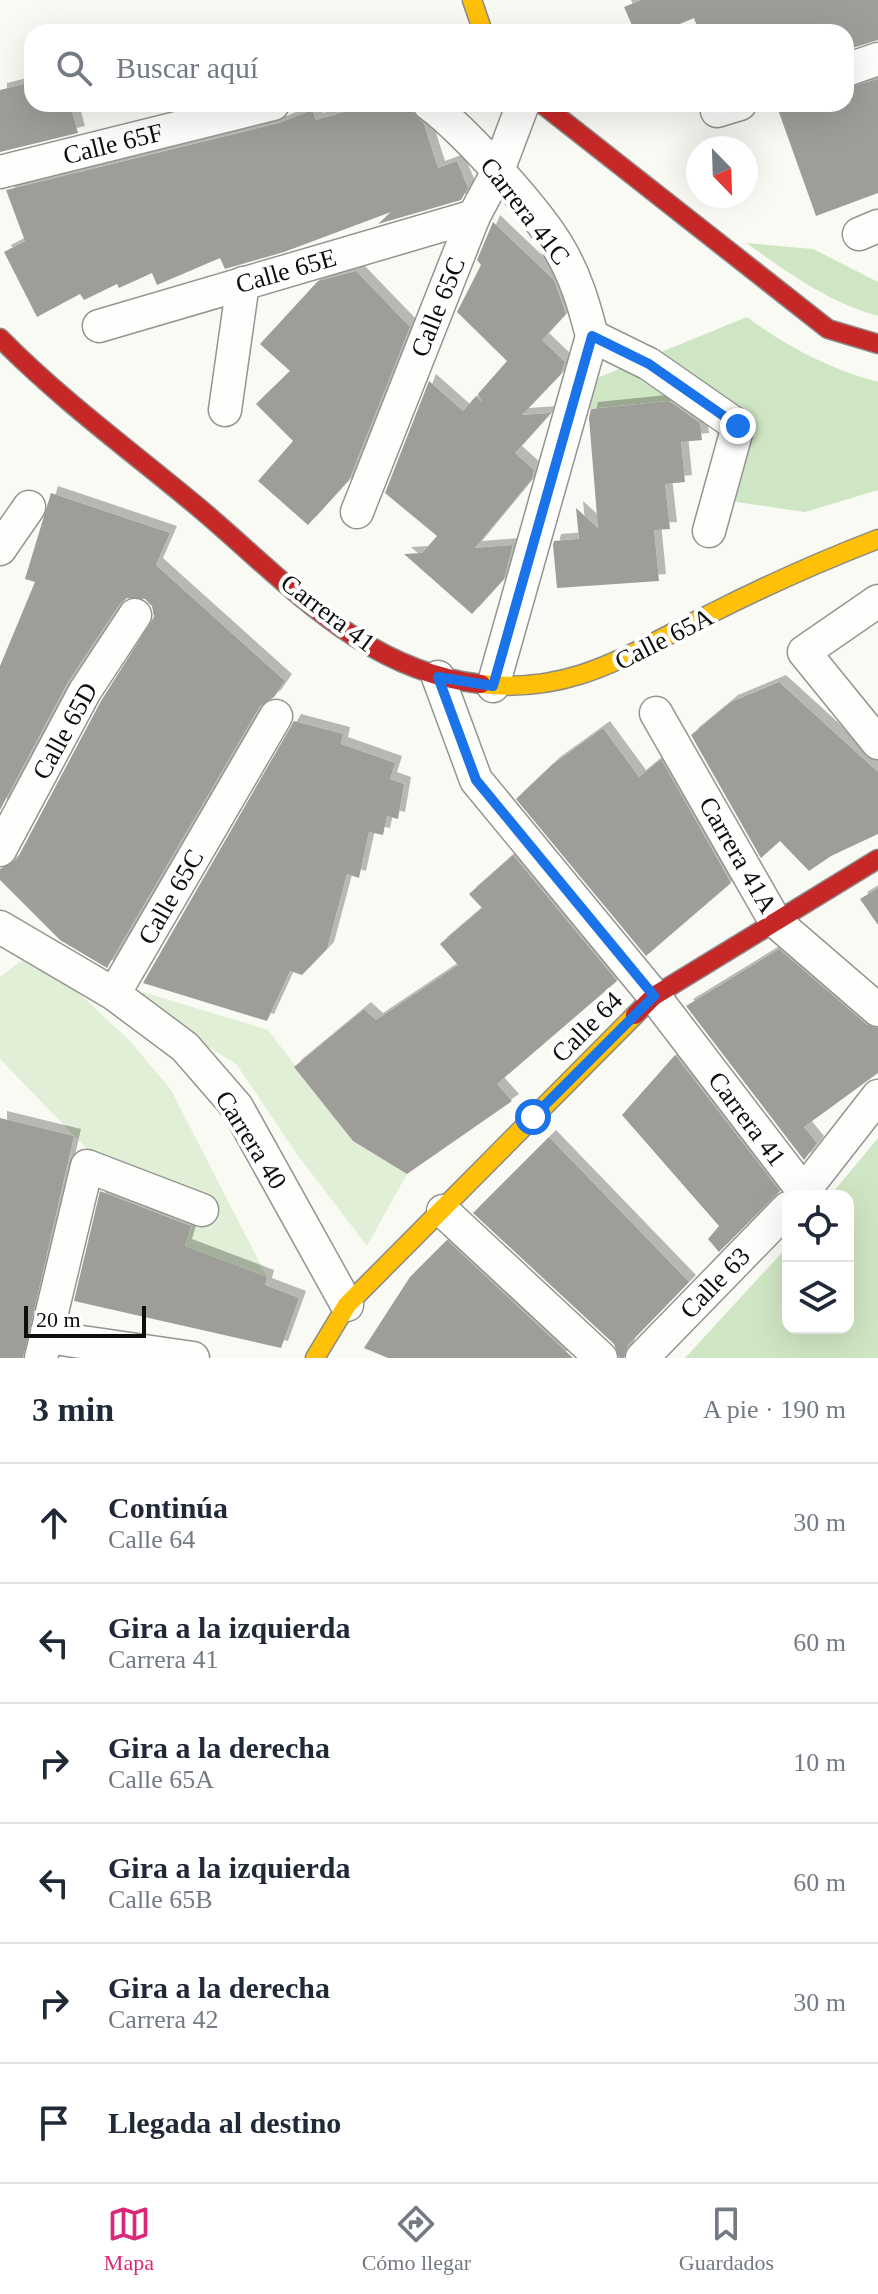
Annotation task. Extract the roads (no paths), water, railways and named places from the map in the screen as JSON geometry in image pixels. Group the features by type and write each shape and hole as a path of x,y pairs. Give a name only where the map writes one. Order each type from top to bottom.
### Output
{"street":[{"path":"472,0 480,24"},
{"path":"854,67 878,59"},
{"name":"Calle 65F","path":"0,172 241,112"},
{"name":"Carrera 41C","path":"438,112 467,138 559,247 580,290 592,336"},
{"name":"Calle 65C","path":"357,512 474,216 497,173 520,112"},
{"path":"552,112 828,329 878,344"},
{"name":"Calle 65E","path":"99,326 474,216"},
{"path":"225,410 243,283"},
{"path":"493,686 592,336 649,364 738,426 709,531"},
{"name":"Carrera 41","path":"0,338 93,423 317,609 372,650 438,677 476,780 654,996 791,1190"},
{"path":"0,549 29,507"},
{"name":"Calle 65A","path":"438,677 493,686 562,681 600,671 630,659 681,627 878,539"},
{"path":"844,554 878,557"},
{"path":"878,601 804,652 878,743"},
{"name":"Calle 65D","path":"0,850 85,691 135,615"},
{"name":"Carrera 41A","path":"656,713 775,921 878,1010"},
{"name":"Calle 65C","path":"114,994 276,716"},
{"name":"Calle 64","path":"315,1358 347,1305 654,996 878,859"},
{"name":"Carrera 40","path":"0,927 114,994 185,1047 237,1107 347,1305"},
{"name":"Calle 63","path":"804,1190 878,1096"},
{"path":"193,1358 44,1347 87,1166 202,1210"},
{"path":"443,1211 601,1358"},
{"name":"Calle 63","path":"642,1358 782,1214"}]}
